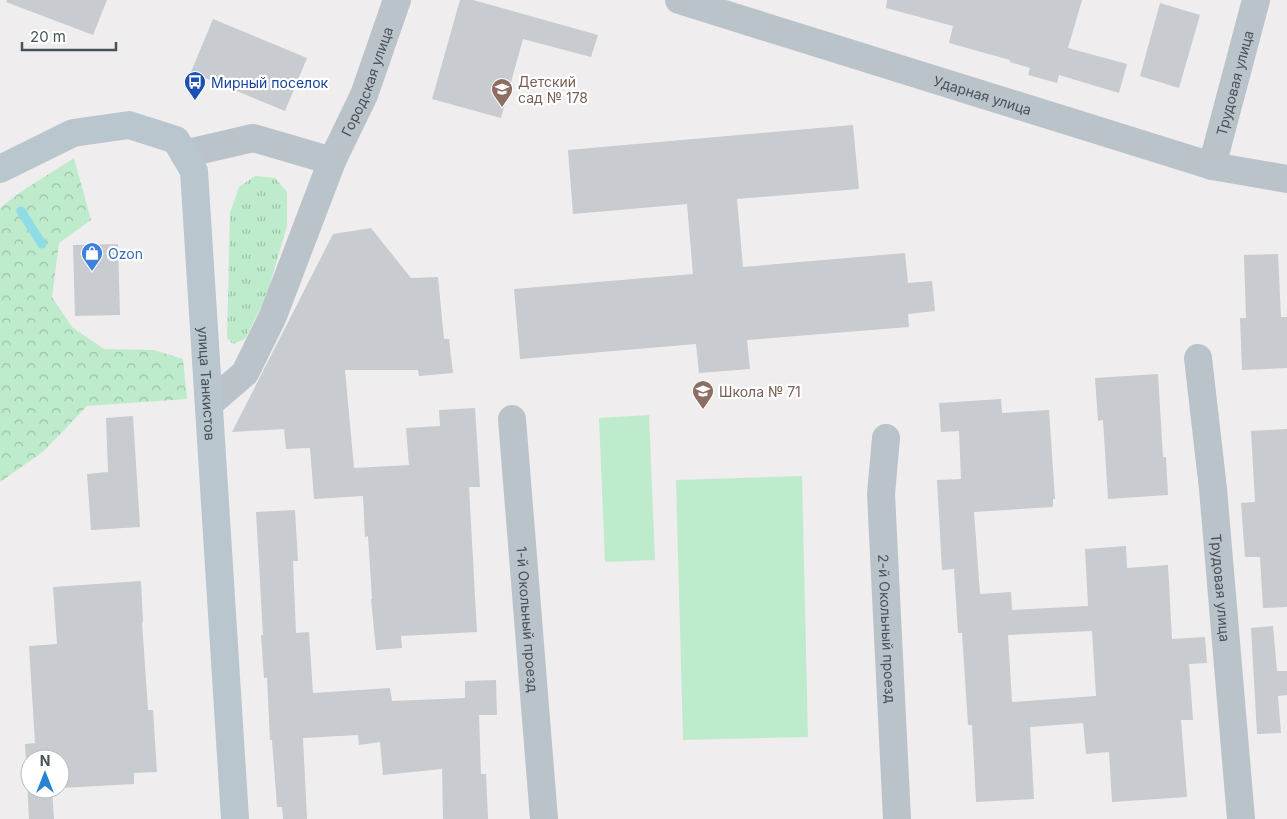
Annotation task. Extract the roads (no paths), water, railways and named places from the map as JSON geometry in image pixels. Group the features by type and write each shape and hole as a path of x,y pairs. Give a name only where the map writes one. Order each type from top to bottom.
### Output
{"main road":[{"name":"улица Танкистов","path":"0,169 74,133 128,125 176,140 194,171 235,819"}],"street":[{"name":"Городская улица","path":"209,404 245,373 273,316 332,161 364,95 397,0"},
{"name":"Ударная улица","path":"679,0 1212,166 1287,179"},
{"name":"Трудовая улица","path":"1212,166 1256,0"},
{"path":"184,154 253,138 332,161"},
{"name":"Трудовая улица","path":"1198,358 1213,489 1242,819"},
{"name":"1-й Окольный проезд","path":"512,419 544,819"},
{"name":"2-й Окольный проезд","path":"886,438 881,494 896,819"}],"waterway":[{"path":"21,211 42,244"}],"place":[{"name":"Мирный поселок","path":"195,101"},
{"name":"Детский сад № 178","path":"502,108"},
{"name":"Ozon","path":"92,272"},
{"name":"Школа № 71","path":"703,410"}]}
